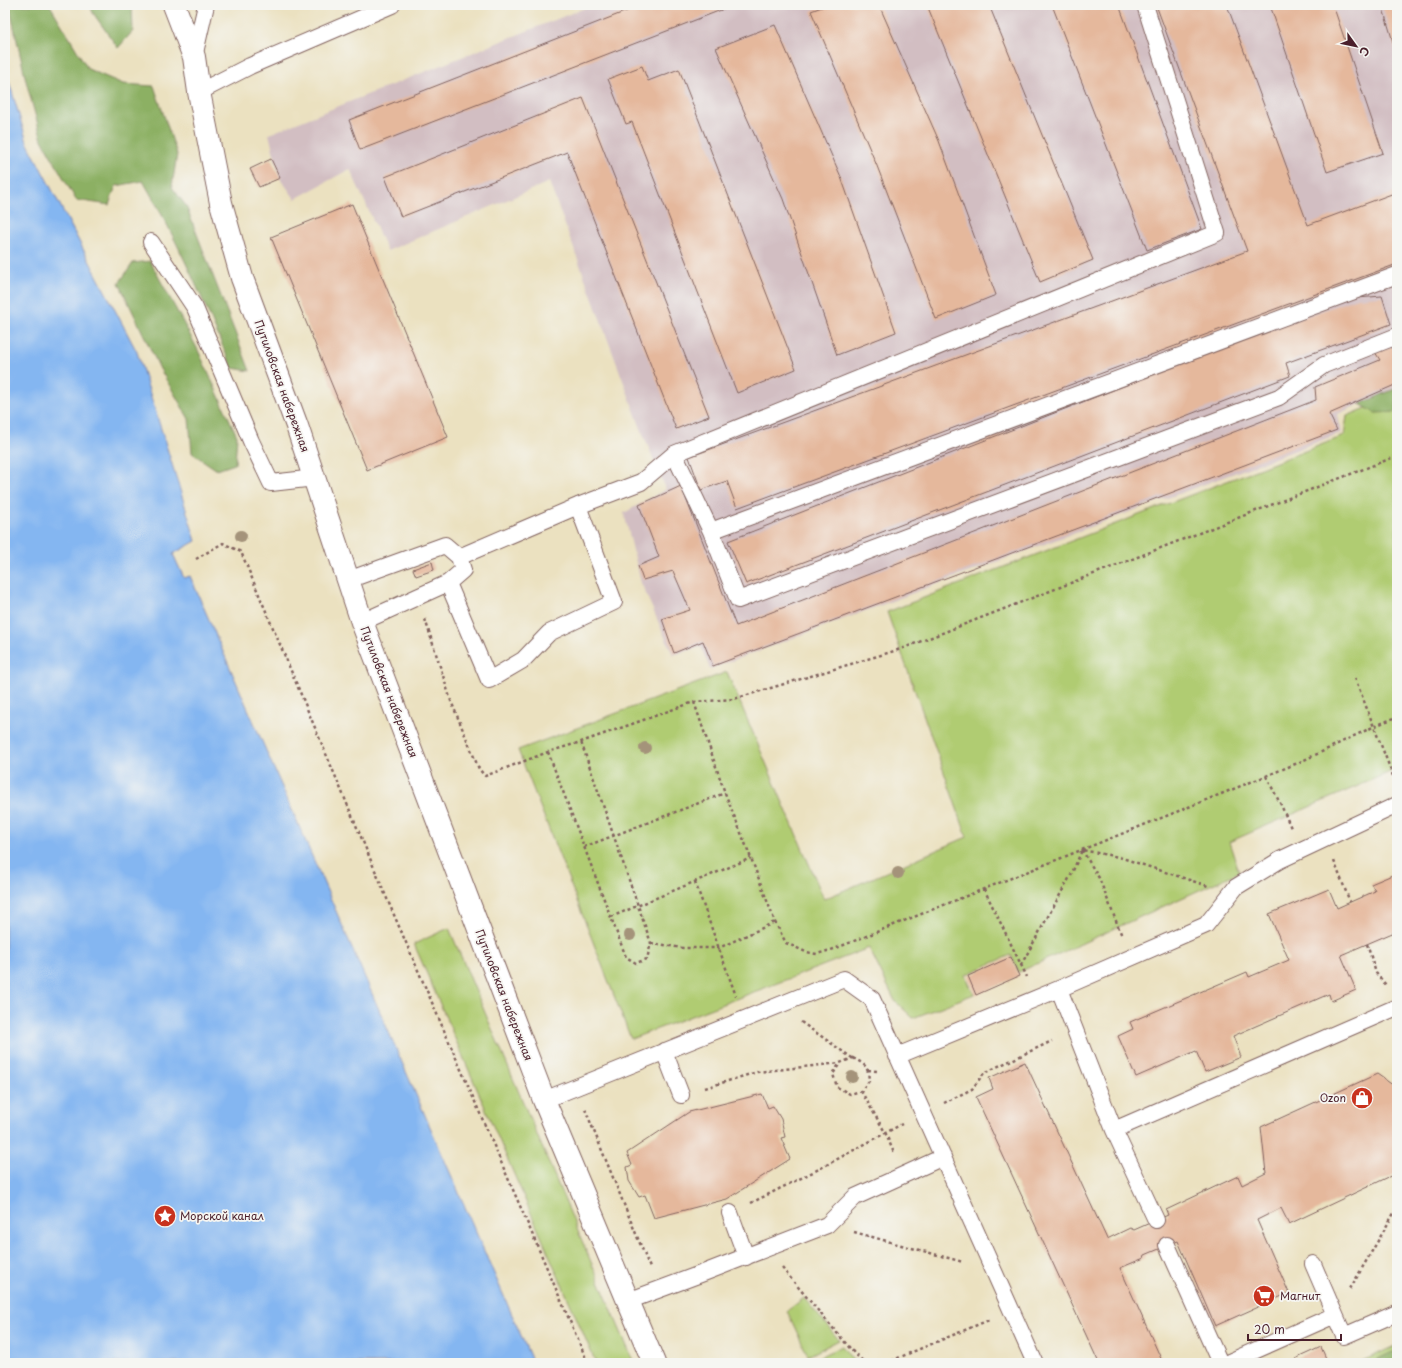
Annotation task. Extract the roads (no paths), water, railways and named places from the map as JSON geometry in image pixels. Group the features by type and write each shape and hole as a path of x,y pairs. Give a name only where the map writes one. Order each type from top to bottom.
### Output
{"street":[{"name":"Путиловская набережная","path":"174,5 194,57 199,92 221,203 242,278 297,426 362,622 544,1100 654,1363"}],"lane":[{"path":"194,57 206,5"},
{"path":"199,92 250,66 392,5"},
{"path":"459,557 578,506 641,482 674,454 1217,233 1145,5"},
{"path":"151,242 194,308 251,441 271,482 315,478"},
{"path":"711,530 1397,274"},
{"path":"674,454 711,530 738,600 1279,398 1324,365 1397,336"},
{"path":"448,582 489,680 523,660 549,633 614,602 578,506"},
{"path":"348,580 445,545 459,557 463,570 448,582 362,622"},
{"path":"897,1056 1059,989 1206,925 1236,887 1280,860 1397,805"},
{"path":"544,1100 844,978 872,999 1035,1363"},
{"path":"1059,989 1114,1130 1156,1220"},
{"path":"1114,1130 1397,1007"},
{"path":"664,1051 681,1095"},
{"path":"628,1301 827,1225 855,1197 943,1157"},
{"path":"730,1213 746,1257"},
{"path":"1167,1245 1220,1363"},
{"path":"1313,1264 1344,1336 1397,1313"},
{"path":"1227,1363 1335,1315"}],"water":[{"name":"Морской канал","path":"5,68 27,142 137,352 196,541 173,554 184,578 190,576 533,1363 5,1363"}],"place":[{"name":"Ozon","path":"1362,1098"},
{"name":"Морской канал","path":"165,1216"},
{"name":"Магнит","path":"1264,1296"}]}
